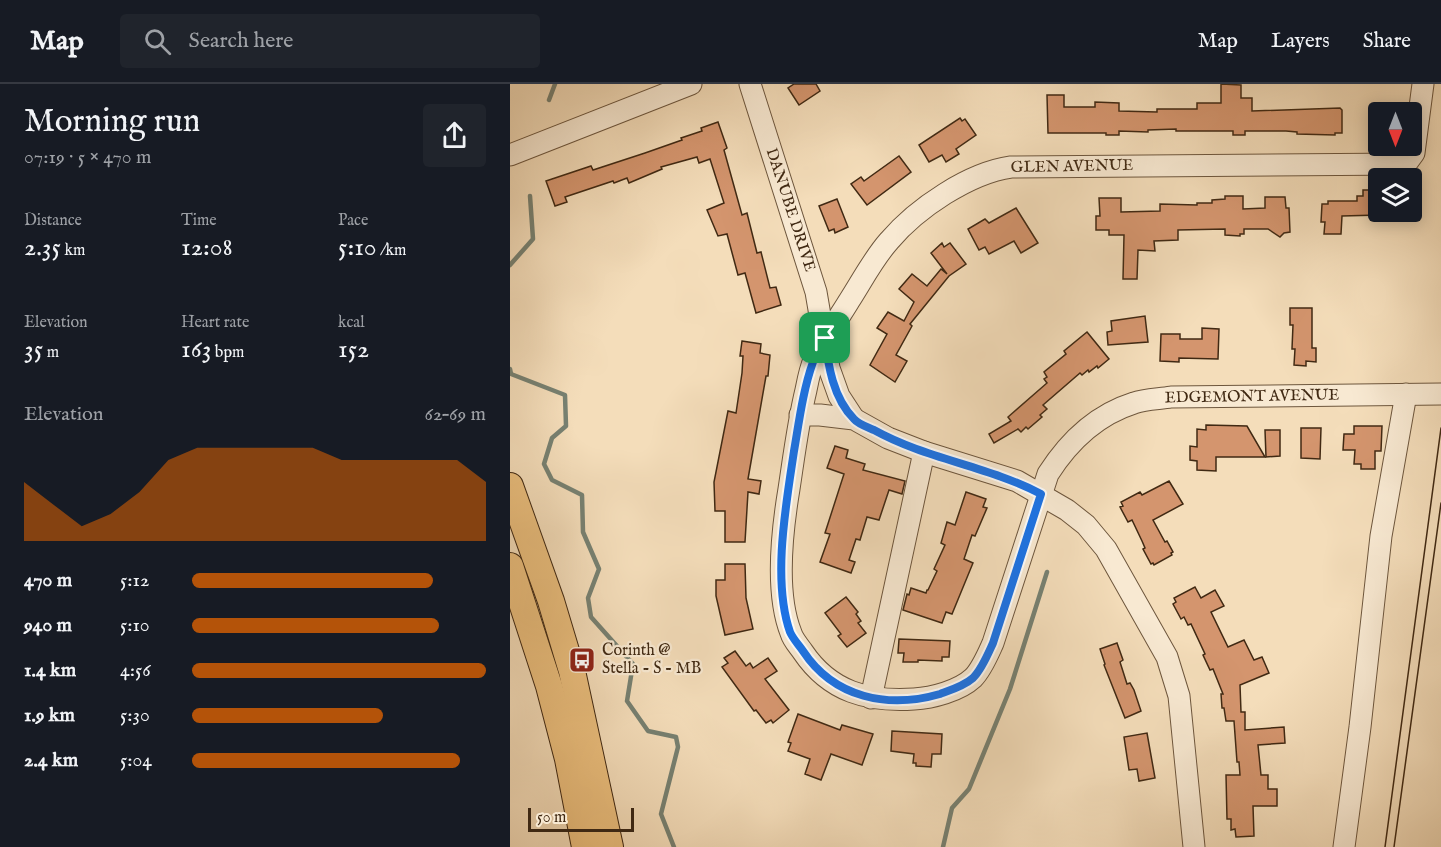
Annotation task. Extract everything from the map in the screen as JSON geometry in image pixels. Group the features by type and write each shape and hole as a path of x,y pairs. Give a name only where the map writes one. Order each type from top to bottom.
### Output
{"main road":[{"path":"510,486 551,601 572,671 610,847"},
{"path":"510,566 549,686 568,759 585,847"}],"street":[{"path":"510,155 691,84"},
{"name":"DANUBE DRIVE","path":"750,84 816,292 829,368 839,396 854,419"},
{"name":"GLEN AVENUE","path":"845,690 810,663 791,634 783,604 785,510 800,415 813,362 867,269 890,240 951,190 979,176 1011,167 1406,164 1414,153 1423,84"},
{"path":"1344,847 1381,536 1393,462 1403,422 1406,394"},
{"name":"EDGEMONT AVENUE","path":"845,690 871,698 922,699 954,689 973,678 993,643 1048,474 1062,452 1081,432 1108,414 1135,403 1171,397 1441,394"},
{"path":"800,415 854,419 888,438 924,452 1017,481 1067,510 1086,525 1106,549 1167,657 1179,696 1194,847"},
{"path":"871,698 924,452"}],"building":[{"path":"794,84 816,84 820,91 799,105 788,88"},
{"path":"1221,84 1241,85 1241,98 1252,98 1252,111 1340,108 1342,110 1342,133 1335,133 1335,135 1297,134 1297,132 1286,131 1245,131 1245,135 1233,135 1233,131 1176,131 1176,129 1148,130 1148,132 1119,131 1119,135 1048,133 1047,95 1064,95 1064,107 1095,107 1095,102 1119,103 1119,111 1157,112 1157,109 1197,109 1197,103 1221,103"},
{"path":"960,118 962,121 965,119 976,135 956,149 959,154 946,162 942,155 929,162 919,145"},
{"path":"718,122 727,148 724,150 742,215 747,213 757,253 761,252 770,288 776,287 781,305 756,313 745,273 738,275 727,234 718,236 707,210 724,203 710,159 699,163 697,157 661,167 662,169 629,183 627,178 614,183 613,181 565,197 567,202 555,206 546,181 591,166 593,170 645,153 682,140 681,138 702,131 701,128"},
{"path":"899,156 911,172 867,205 851,184 861,177 864,181"},
{"path":"1363,190 1368,190 1368,215 1342,216 1341,234 1324,234 1325,222 1321,222 1322,204 1328,204 1328,201 1357,201 1357,196 1363,196"},
{"path":"1225,196 1243,196 1243,209 1265,208 1265,197 1285,197 1286,208 1289,208 1290,232 1280,237 1268,229 1244,229 1244,234 1240,236 1225,235 1225,229 1178,230 1178,240 1154,241 1155,251 1138,250 1137,279 1123,279 1124,235 1109,235 1109,230 1096,230 1096,216 1100,216 1099,198 1121,198 1121,212 1160,211 1160,204 1212,203 1212,200 1225,199"},
{"path":"837,199 848,227 835,233 834,229 829,231 819,206"},
{"path":"1016,208 1038,243 1021,253 1014,241 989,254 985,247 979,250 968,229 985,219 989,223"},
{"path":"942,243 944,247 950,243 966,264 949,276 910,324 912,326 896,355 907,361 895,382 870,365 887,334 877,328 888,312 904,321 914,302 899,289 912,274 927,286 941,269 947,274 931,253"},
{"path":"1290,308 1312,308 1312,348 1316,348 1316,362 1306,361 1306,366 1294,365 1295,349 1292,349 1293,325 1290,325"},
{"path":"1145,316 1148,342 1108,345 1107,332 1112,331 1111,321"},
{"path":"1202,328 1219,329 1218,359 1179,358 1179,362 1160,361 1161,334 1180,334 1180,339 1202,339"},
{"path":"1087,332 1109,359 1098,368 1097,366 1082,375 1080,373 1043,405 1047,409 1040,415 1042,417 1028,429 1026,427 1021,432 1018,429 994,443 989,434 1011,421 1008,417 1047,383 1044,379 1047,377 1044,372 1066,354 1064,351"},
{"path":"742,341 761,344 760,353 770,355 748,479 761,481 759,494 748,492 745,542 725,542 725,511 715,511 714,482 728,411 736,413 742,373 743,356 740,356"},
{"path":"1206,425 1247,426 1265,457 1216,457 1216,471 1197,470 1197,461 1190,460 1190,446 1197,447 1197,429 1206,430"},
{"path":"1354,426 1382,426 1381,451 1375,451 1375,469 1361,469 1361,464 1354,464 1355,450 1343,450 1344,434 1354,434"},
{"path":"1301,428 1321,428 1320,459 1301,458"},
{"path":"1265,430 1280,430 1280,456 1266,457"},
{"path":"835,446 848,450 846,458 865,464 863,470 905,481 902,494 889,490 879,520 867,517 860,540 856,539 849,560 855,562 851,573 820,562 830,534 825,533 844,474 827,468"},
{"path":"1169,481 1183,504 1153,520 1173,552 1172,555 1154,565 1151,564 1143,549 1145,548 1132,520 1128,522 1120,507 1123,506 1121,502 1140,492 1142,495"},
{"path":"966,492 986,499 983,507 987,508 975,536 972,535 964,559 973,563 952,614 946,612 942,623 903,610 911,588 926,593 928,590 937,571 934,569 945,545 941,543 947,522 955,525"},
{"path":"725,564 745,564 746,598 753,629 725,635 716,596 716,580 725,580"},
{"path":"1195,587 1201,598 1215,590 1224,606 1211,612 1228,647 1244,640 1254,660 1262,657 1269,673 1240,685 1241,712 1245,712 1245,730 1284,727 1285,743 1258,745 1261,775 1268,775 1268,789 1277,789 1277,806 1253,806 1254,836 1236,837 1235,829 1231,830 1231,819 1227,819 1226,775 1240,775 1234,721 1226,721 1224,708 1222,708 1221,694 1223,694 1213,669 1210,670 1191,624 1188,625 1184,617 1181,619 1173,604 1176,602 1174,598"},
{"path":"846,597 858,612 856,614 861,621 858,623 866,633 847,647 838,636 841,634 825,613"},
{"path":"899,639 950,641 949,657 942,657 942,661 903,662 904,653 898,653"},
{"path":"1117,643 1123,660 1120,662 1127,684 1130,683 1134,690 1141,711 1125,718 1100,649"},
{"path":"735,651 746,666 750,663 753,668 768,658 777,671 765,679 789,710 773,723 771,720 766,723 756,710 754,711 722,667 728,663 724,658"},
{"path":"798,714 840,730 842,725 873,734 862,765 831,754 821,780 805,774 810,759 788,751 791,743 788,742"},
{"path":"892,731 942,734 941,754 932,754 931,767 916,766 916,763 913,763 914,754 891,751"},
{"path":"1147,733 1155,778 1139,781 1137,769 1129,770 1124,737"}],"waterway":[{"path":"549,100 555,84"},
{"path":"510,265 533,239 530,196"},
{"path":"510,369 511,374 565,395 566,426 552,438 544,464 552,480 582,495 583,532 599,569 588,598 591,617 633,664 627,701 648,731 676,737 678,747 661,814 674,847"},
{"path":"943,847 952,808 969,789 1010,689 1047,572"}],"tram line":[{"path":"1385,847 1441,428"},
{"path":"1394,847 1441,503"}],"place":[{"name":"Corinth @ Stella - S - MB","path":"582,660"}],"route":[{"path":"825,338 829,368 839,396 854,419 888,438 924,452 1017,481 1041,494 993,643 973,678 954,689 922,699 896,700 871,698 845,690 810,663 791,634 783,604 785,510 800,415 813,362 825,338"}]}
